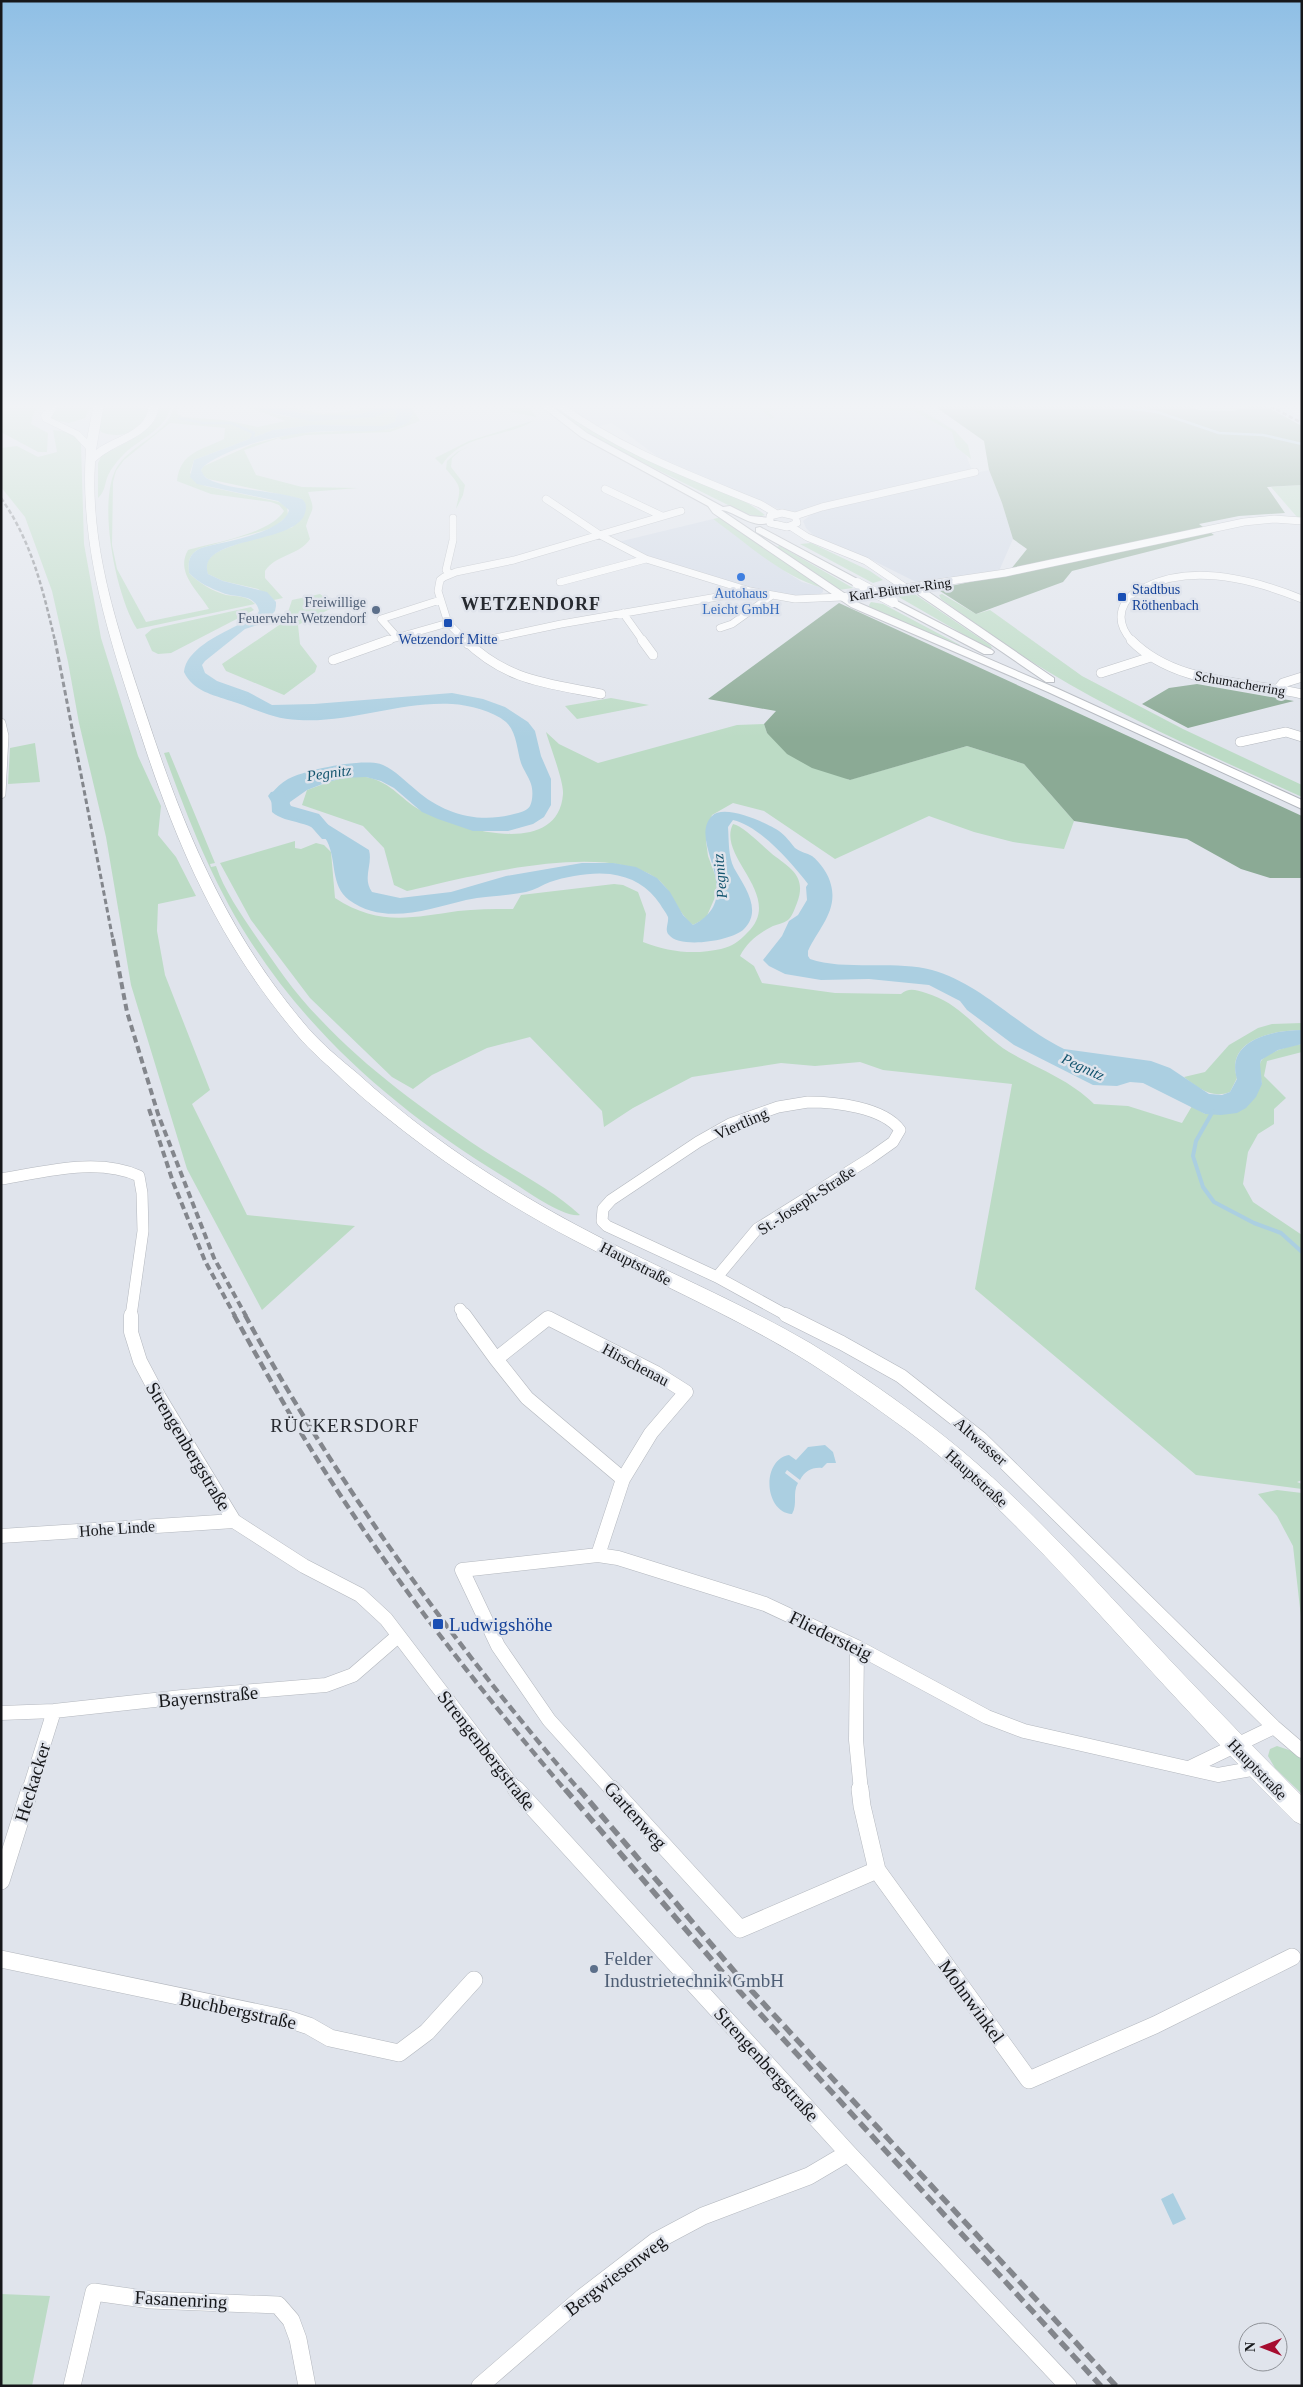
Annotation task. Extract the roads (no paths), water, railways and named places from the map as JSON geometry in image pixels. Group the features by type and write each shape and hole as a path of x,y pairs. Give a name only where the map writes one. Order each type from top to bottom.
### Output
{"main road":[{"name":"Hauptstraße","path":"91,514 100,576 122,658 173,811 195,864 222,917 259,975 306,1035 396,1117 446,1155 534,1210 580,1235 782,1337 868,1390 950,1453 1022,1519 1074,1572 1234,1745 1302,1813"},
{"path":"721,514 842,597 892,623 1092,708 1302,805"},
{"path":"732,514 1092,708"},
{"path":"741,514 748,518 768,520"},
{"path":"912,587 1092,708"}],"street":[{"name":"Karl-Büttner-Ring","path":"571,514 600,535 646,558 750,591 795,599 842,597 1005,573 1244,522 1274,519 1299,521"},
{"path":"601,694 511,674 491,662 468,644 448,623 448,617 440,600 438,586 440,580 448,573 489,566 668,514"},
{"path":"776,514 770,516 768,520 777,526 790,526 797,523 794,516"},
{"path":"780,514 794,516 799,514"},
{"path":"448,573 446,570 453,540 453,518"},
{"path":"790,526 809,538 868,562 912,587"},
{"path":"560,582 617,568 646,558"},
{"name":"Schumacherring","path":"1302,598 1266,585 1235,578 1194,576 1169,579 1150,584 1132,594 1120,611 1120,621 1129,640 1151,657 1200,677 1302,694"},
{"path":"468,644 623,613 750,591"},
{"path":"720,628 732,624 771,596"},
{"path":"397,637 381,619 440,600"},
{"path":"623,613 653,655"},
{"path":"333,660 345,654 397,637 448,623"},
{"path":"1101,673 1151,657"},
{"path":"1278,689 1283,683 1302,677"},
{"path":"1,723 4,736 1,794"},
{"path":"1240,742 1286,732 1302,736"},
{"name":"Viertling","path":"602,1215 605,1205 666,1163 729,1126 764,1110 821,1102 837,1103 872,1112 897,1124 900,1130"},
{"name":"St.-Joseph-Straße","path":"717,1277 757,1229 869,1159 893,1142 900,1130"},
{"name":"Strengenbergstraße","path":"1,1179 77,1168 118,1167 134,1172 139,1176 142,1193 143,1231 131,1309 131,1332 134,1347 174,1423 234,1521 304,1566 360,1595 386,1619 526,1802 848,2153 1068,2386"},
{"name":"Altwasser","path":"602,1215 602,1221 607,1226 717,1277 771,1308 842,1343 901,1376 982,1439 1180,1632 1274,1727 1302,1751"},
{"path":"460,1309 527,1398 560,1428 623,1479"},
{"name":"Hirschenau","path":"496,1359 548,1318 656,1373 686,1392 665,1414 623,1479 604,1544 598,1556"},
{"name":"Hohe Linde","path":"1,1536 234,1521"},
{"name":"Fliedersteig","path":"462,1570 598,1556 618,1558 765,1604 858,1646 987,1716 1024,1731 1218,1775 1257,1768"},
{"name":"Gartenweg","path":"462,1570 498,1646 549,1720 740,1929 877,1870"},
{"name":"Bayernstraße","path":"1,1713 54,1711 182,1697 326,1686 353,1675 398,1636"},
{"name":"Mohnwinkel","path":"858,1646 856,1740 861,1796 877,1870 1029,2080 1155,2025 1292,1957"},
{"name":"Heckacker","path":"1,1881 54,1711"},
{"path":"1190,1768 1274,1727"},
{"name":"Buchbergstraße","path":"1,1959 288,2019 309,2026 330,2038 399,2053 406,2051 417,2041 474,1980"},
{"name":"Bergwiesenweg","path":"480,2386 517,2351 644,2248 683,2226 811,2176 834,2164 848,2153"},
{"name":"Fasanenring","path":"72,2386 94,2292 151,2300 278,2305 291,2320 298,2339 307,2386"}],"water":[{"path":"287,514 304,514 298,523 284,531 231,546 216,553 208,562 208,574 223,581 267,592 276,602 276,606 275,611 264,623 245,629 205,661 202,665 205,673 217,681 248,692 272,705 314,704 452,693 483,699 505,707 528,722 535,731 541,756 551,779 551,805 544,817 533,824 508,831 473,831 438,819 422,812 394,788 381,781 366,777 343,778 325,783 307,790 290,802 289,806 292,810 327,824 369,850 368,882 372,892 400,898 451,892 506,876 582,863 613,863 636,867 657,878 670,892 683,915 693,925 709,913 716,899 717,885 706,840 706,827 712,816 718,813 735,813 756,819 779,831 795,848 810,855 824,869 831,885 832,903 826,920 808,951 810,959 823,963 918,967 932,970 967,985 984,995 1047,1040 1064,1049 1151,1061 1170,1068 1209,1094 1222,1095 1230,1092 1237,1079 1235,1066 1238,1055 1245,1046 1254,1040 1278,1032 1302,1030 1302,1044 1278,1050 1261,1060 1262,1084 1256,1097 1246,1108 1237,1113 1205,1114 1143,1083 1130,1082 1117,1086 1093,1085 1014,1045 967,1010 960,1001 929,985 869,979 821,980 785,974 769,966 763,960 782,936 789,921 798,915 807,900 806,887 808,884 775,846 754,830 733,820 728,827 731,858 734,868 750,898 752,914 744,929 729,937 718,940 684,942 675,939 667,931 667,915 645,887 625,877 610,874 572,876 550,882 526,892 466,900 422,911 392,914 363,908 349,900 339,887 330,849 322,834 315,829 285,819 272,812 271,794 285,781 296,775 335,766 374,763 392,770 427,798 450,811 462,815 488,818 516,814 527,809 532,801 532,786 521,763 515,736 510,726 501,718 480,709 452,704 433,704 338,718 299,720 272,716 211,694 193,684 184,672 190,657 204,644 252,619 259,611 253,601 218,591 193,577 189,573 189,561 192,555 201,548 264,531 285,518"},
{"path":"825,1445 833,1452 836,1463 827,1463 822,1468 809,1470 800,1480 787,1470 785,1473 798,1483 792,1514 783,1511 776,1505 771,1496 770,1475 774,1466 780,1459 789,1455 796,1460 808,1447"},
{"path":"1173,2193 1186,2219 1173,2225 1161,2199"}],"waterway":[{"name":"Pegnitz","path":"277,796 284,809 313,818 328,835"},
{"path":"1213,1111 1196,1141 1193,1156 1203,1187 1214,1202 1254,1223 1281,1233 1302,1252"}],"railway":[{"path":"12,514 29,549 41,585 55,641"},
{"path":"55,640 113,940"},
{"path":"113,939 127,1012 158,1114 214,1258 246,1316"},
{"path":"149,1109 173,1182 205,1261 235,1316"},
{"path":"234,1315 312,1451 380,1553 439,1635 566,1791"},
{"path":"245,1315 319,1441 358,1502 400,1562 487,1678 580,1791"},
{"path":"565,1789 731,1982 1101,2386"},
{"path":"579,1789 740,1978 1116,2386"}],"place":[{"name":"Autohaus Leicht GmbH","path":"741,577"},
{"name":"Stadtbus Röthenbach","path":"1122,597"},
{"name":"Freiwillige Feuerwehr Wetzendorf","path":"376,610"},
{"name":"Wetzendorf Mitte","path":"448,623"},
{"name":"Ludwigshöhe","path":"438,1624"},
{"name":"Felder Industrietechnik GmbH","path":"594,1969"}],"district":[{"name":"WETZENDORF","path":"531,604"},
{"name":"RÜCKERSDORF","path":"345,1425"}]}
